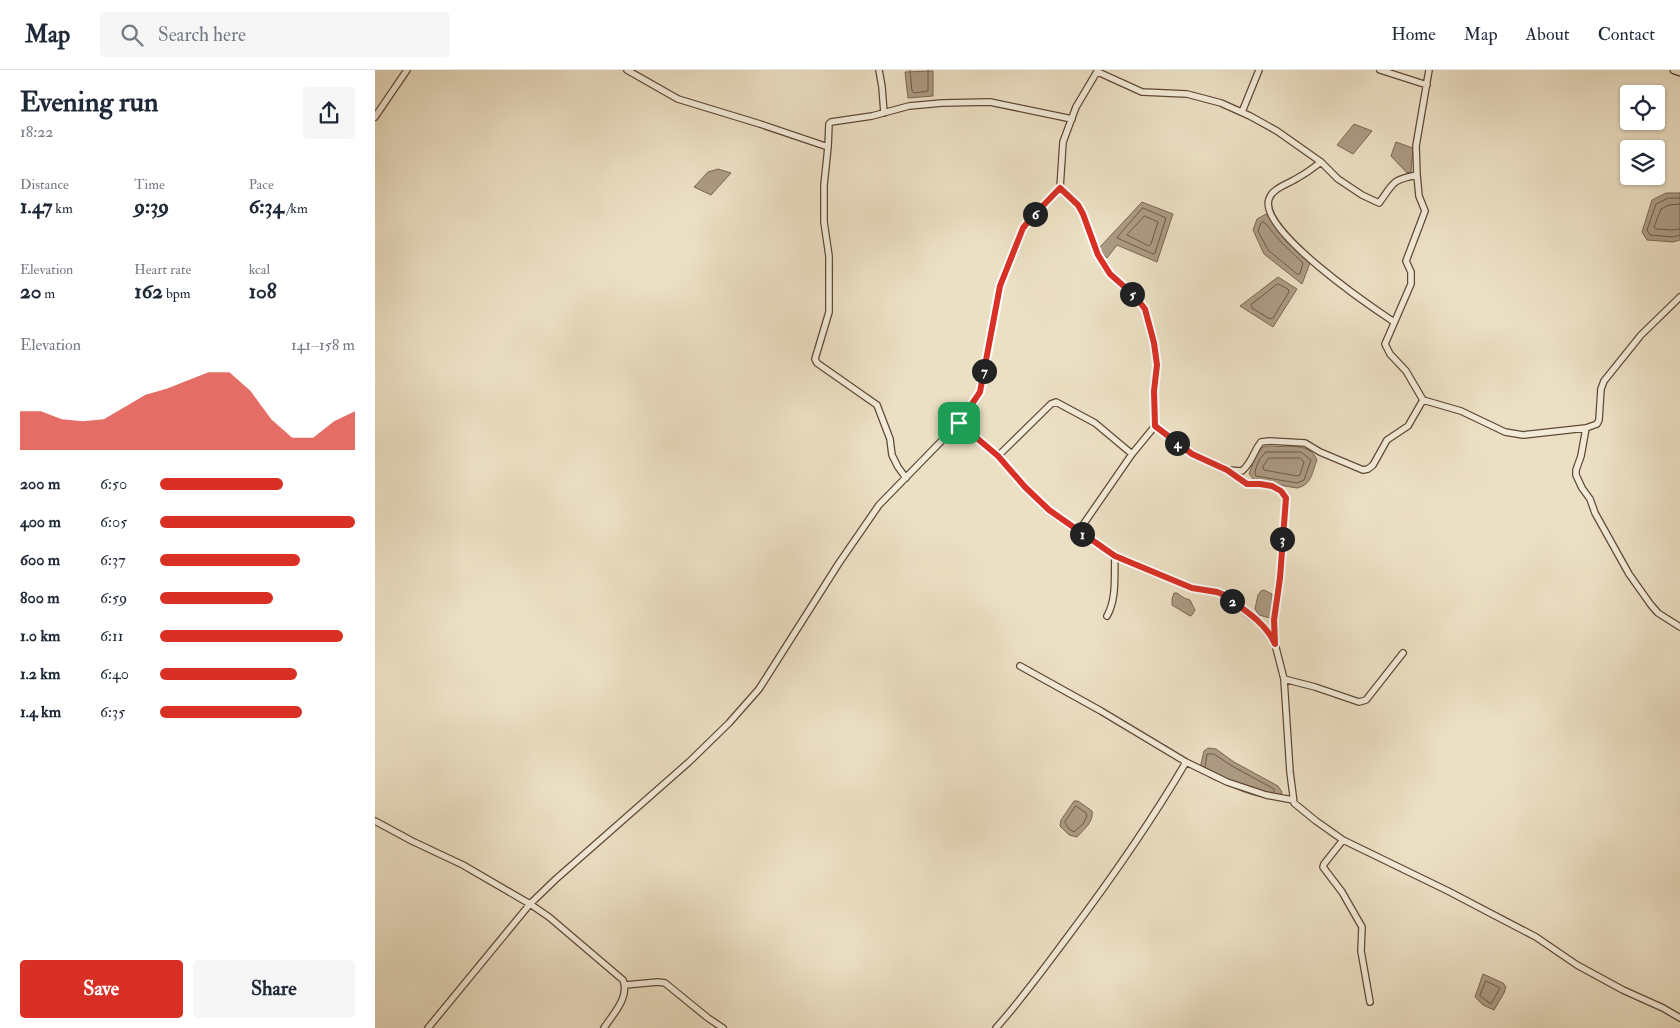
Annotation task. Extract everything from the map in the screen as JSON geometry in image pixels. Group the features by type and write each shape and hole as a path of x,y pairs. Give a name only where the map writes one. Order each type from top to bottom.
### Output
{"main road":[{"path":"1674,70 1680,72"}],"street":[{"path":"375,117 407,70"},
{"path":"627,70 678,99 828,147"},
{"path":"879,70 884,112"},
{"path":"1242,112 1259,70"},
{"path":"1380,70 1427,85"},
{"path":"1429,70 1416,146 1419,196 1425,211 1406,262 1411,272 1411,284 1385,344 1390,354 1406,371 1423,400 1461,411 1505,432 1523,435 1586,428 1597,424 1599,420 1601,389 1609,373 1641,335 1680,297"},
{"path":"428,1028 530,904 729,724 759,689 839,563 879,505 959,423 980,392 1000,286 1023,228 1060,188 1063,142 1076,107 1098,71 1142,92 1187,94 1221,103 1242,112 1277,131 1321,162 1338,179 1362,195 1379,203 1394,182 1400,178 1417,174"},
{"path":"906,478 892,455 889,439 877,405 817,363 815,359 829,312 829,256 824,222 824,185 829,124 831,122 872,116 909,106 989,102 1072,119"},
{"path":"1321,162 1274,191 1269,201 1269,211 1276,224 1303,254 1366,304 1394,322"},
{"path":"1060,188 1078,205 1098,255 1110,274 1135,296 1145,309 1154,343 1157,365 1154,391 1155,426 1132,454 1078,532"},
{"path":"1227,470 1242,471 1250,463 1256,448 1261,442 1269,441 1305,443 1336,459 1363,470 1368,469 1387,440 1408,426 1423,400"},
{"path":"998,456 1051,404 1056,402 1095,423 1132,454"},
{"path":"959,423 998,456 1025,487 1049,510 1078,532 1115,556 1192,588 1222,594 1264,626 1275,644"},
{"path":"1155,426 1192,454 1227,470 1247,484 1272,486 1281,491 1286,498 1280,578 1274,620 1275,644 1284,679 1293,800 1302,811 1343,840 1425,879 1536,937 1577,964 1623,990 1680,1018"},
{"path":"1586,428 1581,456 1575,470 1582,488 1590,499 1595,513 1629,574 1658,613 1680,627"},
{"path":"1107,616 1112,607 1115,589 1115,556"},
{"path":"1284,679 1362,702 1369,696 1403,653"},
{"path":"1020,666 1187,762 1227,782 1266,795 1293,800"},
{"path":"996,1028 1099,896 1160,806 1187,762"},
{"path":"375,820 412,841 463,865 530,904 549,917 623,980 625,985 624,998 604,1028"},
{"path":"1343,840 1323,867 1342,892 1362,927 1361,951 1370,1002"},
{"path":"625,985 665,983 723,1028"}],"water":[{"path":"933,71 933,96 908,98 905,72"},
{"path":"1354,124 1372,131 1353,154 1337,145"},
{"path":"1396,142 1413,148 1411,172 1407,173 1391,156"},
{"path":"718,169 731,173 711,195 694,187 708,172"},
{"path":"1666,193 1680,193 1680,240 1673,242 1647,240 1642,232 1652,200"},
{"path":"1142,202 1173,214 1157,262 1117,245 1107,258 1100,252 1100,247"},
{"path":"1266,214 1285,239 1310,263 1302,284 1264,254 1253,230 1257,219"},
{"path":"1278,277 1297,289 1273,327 1240,306"},
{"path":"1263,447 1297,447 1309,450 1317,460 1309,481 1297,488 1255,481 1249,474 1255,457"},
{"path":"1264,590 1272,594 1272,615 1270,618 1259,615 1255,609 1258,595"},
{"path":"1174,593 1190,600 1195,610 1192,615 1190,616 1172,605"},
{"path":"1208,748 1216,749 1234,762 1278,786 1282,792 1280,797 1264,797 1250,794 1208,776 1200,768 1204,751"},
{"path":"1074,801 1078,801 1092,811 1090,822 1077,837 1069,835 1060,826 1061,820"},
{"path":"1483,974 1503,983 1506,987 1494,1010 1483,1005 1475,997"}],"route":[{"path":"1060,188 1078,205 1098,255 1110,274 1135,296 1145,309 1154,343 1157,365 1154,391 1155,426 1192,454 1227,470 1247,484 1272,486 1281,491 1286,498 1280,578 1274,620 1275,644 1264,626 1222,594 1192,588 1133,564 1115,556 1078,532 1049,510 1025,487 998,456 959,423 980,392 1000,286 1023,228 1060,188"}]}
